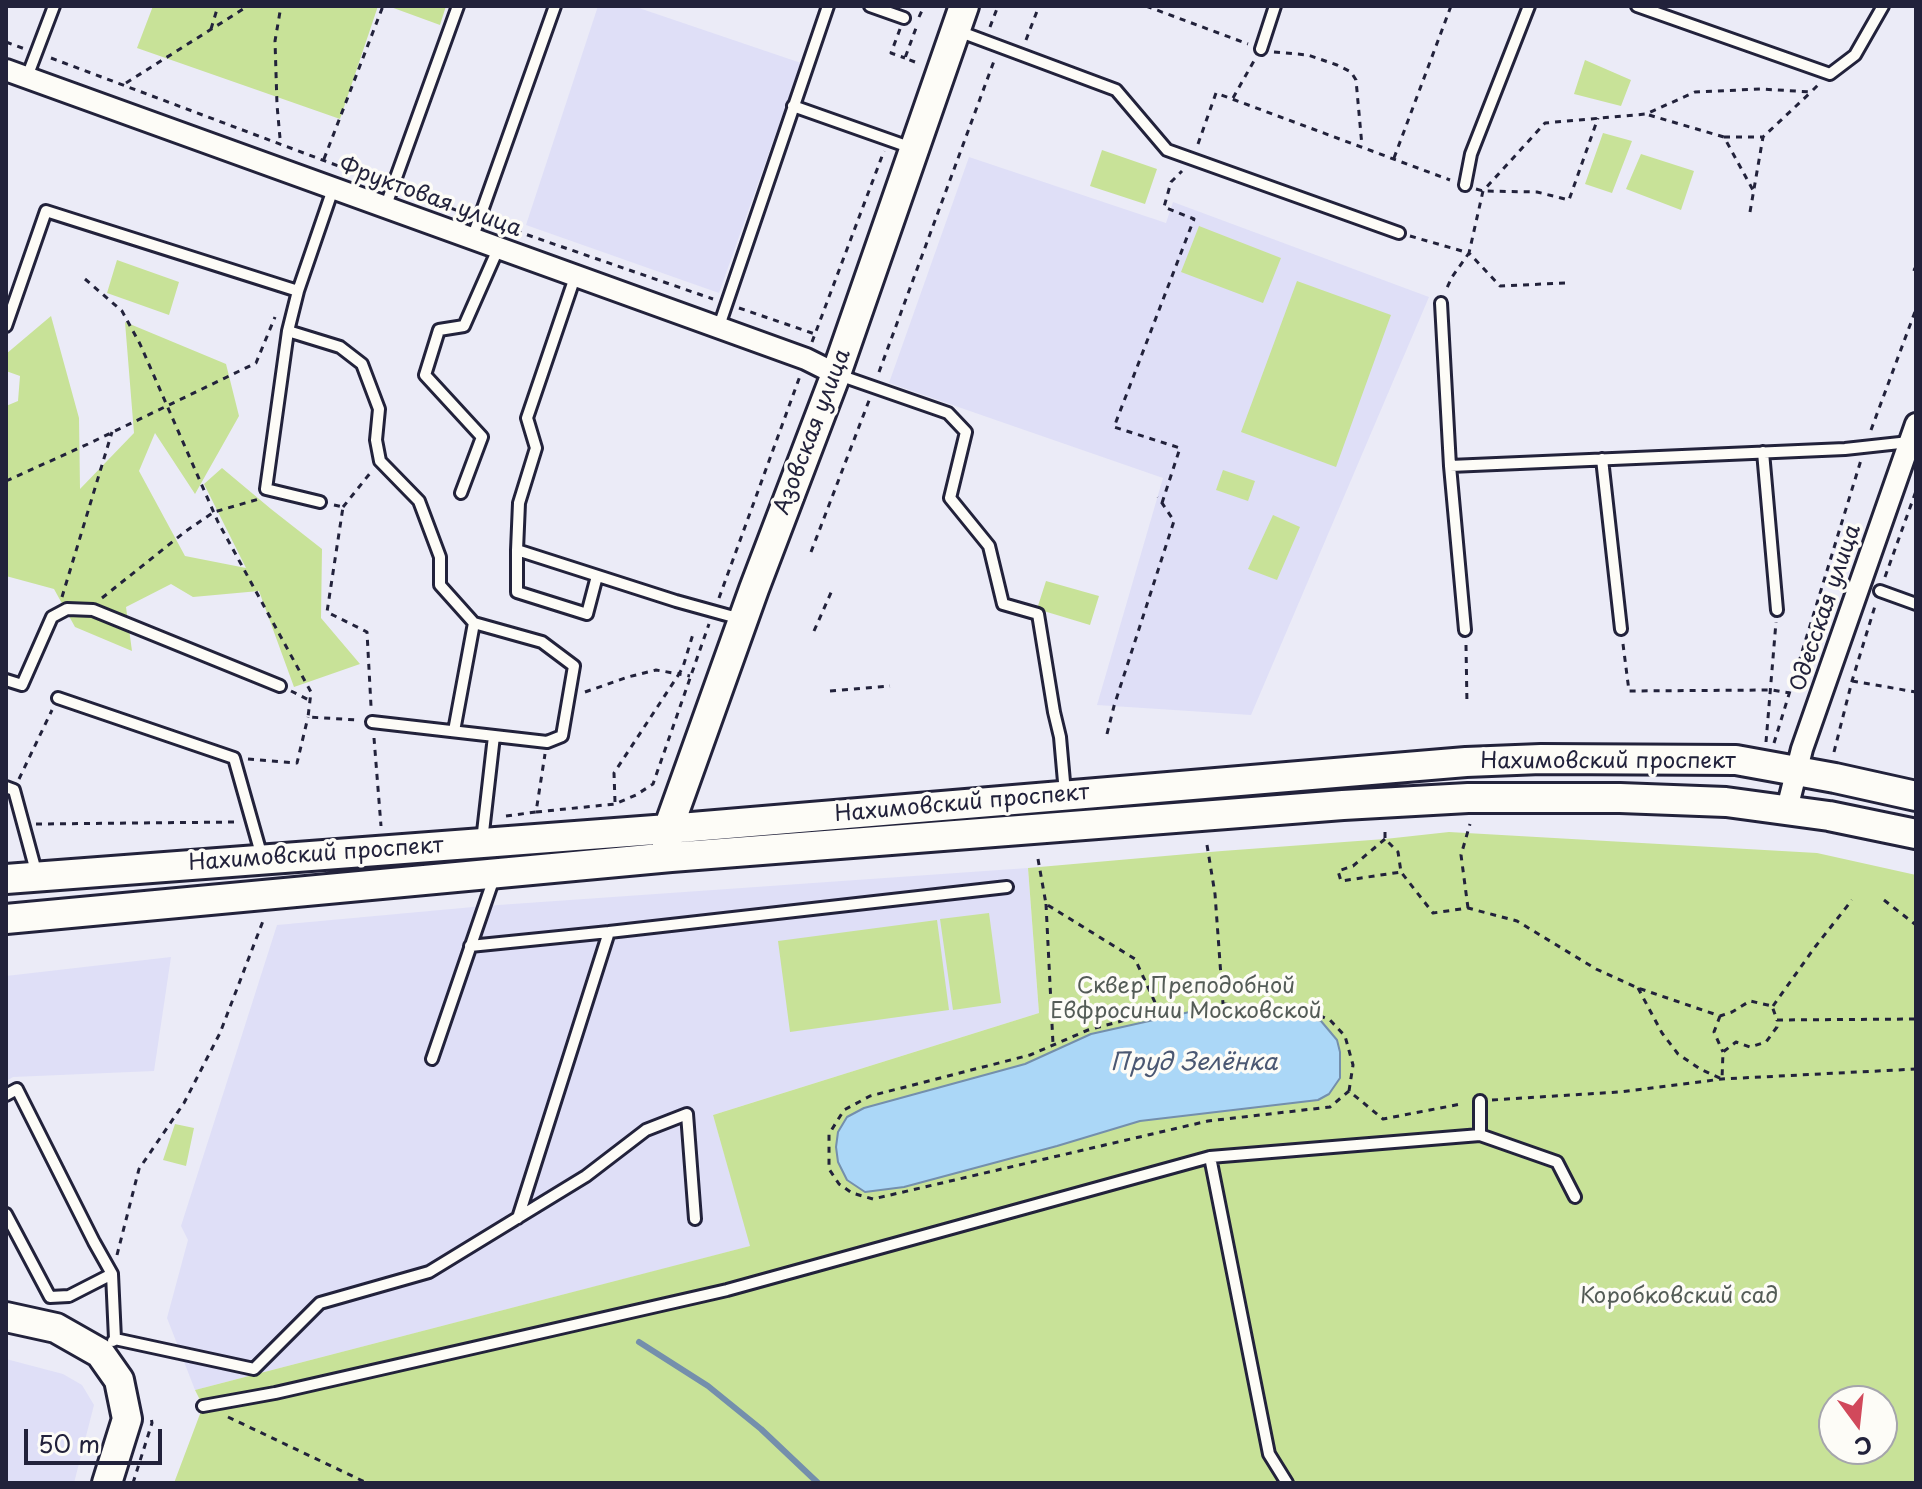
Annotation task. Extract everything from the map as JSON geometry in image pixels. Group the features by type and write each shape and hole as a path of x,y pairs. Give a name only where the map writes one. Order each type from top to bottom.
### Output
{"main road":[{"name":"Азовская улица","path":"665,857 668,829 836,374 901,144 959,18"},
{"name":"Нахимовский проспект","path":"6,879 668,829 1452,763 1541,759 1736,760 1916,796"},
{"name":"Нахимовский проспект","path":"6,919 665,857 1468,798 1711,801 1787,809 1916,834"},
{"path":"6,1317 56,1328 108,1346 127,1419 107,1483"}],"street":[{"name":"Фруктовая улица","path":"6,70 806,359 836,374"},
{"name":"Одесская улица","path":"1787,809 1795,772 1913,433"}],"lane":[{"path":"27,77 54,6"},
{"path":"385,208 458,6"},
{"path":"472,239 555,6"},
{"path":"718,329 828,6"},
{"path":"870,6 904,18"},
{"path":"1261,49 1275,6"},
{"path":"1465,185 1471,154 1529,6"},
{"path":"1637,6 1830,74 1855,55 1883,6"},
{"path":"959,18 985,42 1116,90 1167,150 1399,233"},
{"path":"793,106 901,144"},
{"path":"320,502 266,489 293,290 333,189"},
{"path":"6,326 46,211 293,290"},
{"path":"461,493 482,437 425,375 439,330 464,326 498,249"},
{"path":"575,277 527,418 536,448 519,503 517,592 587,614 597,576"},
{"path":"1441,303 1450,466 1465,630"},
{"path":"288,331 340,347 362,364 379,409 376,440 380,461 419,501 440,557 440,585 474,623 542,642 574,666 562,736 547,742 372,722"},
{"path":"836,374 948,413 966,432 950,498 989,546 1003,604 1038,614 1060,737 1065,795"},
{"path":"1450,466 1865,447 1913,433"},
{"path":"1763,452 1777,610"},
{"path":"1602,459 1621,629"},
{"path":"517,550 743,619"},
{"path":"1880,591 1916,604"},
{"path":"6,680 22,685 52,617 67,609 93,610 280,686"},
{"path":"454,731 474,623"},
{"path":"58,698 234,758 262,859"},
{"path":"482,842 494,736"},
{"path":"10,789 37,876"},
{"path":"432,1059 496,872"},
{"path":"470,946 1007,887"},
{"path":"518,1218 609,932"},
{"path":"6,1095 17,1089 112,1274 108,1346 254,1369 320,1303 429,1272 586,1176 646,1130 687,1114 695,1219"},
{"path":"1480,1101 1480,1135"},
{"path":"203,1406 275,1393 727,1290 1210,1157 1480,1135 1557,1162 1575,1197"},
{"path":"1210,1157 1269,1454 1287,1483"},
{"path":"6,1214 50,1297 69,1296 112,1274"}],"path":[{"path":"211,29 218,6"},
{"path":"126,83 248,6"},
{"path":"280,138 275,41 281,6"},
{"path":"324,161 383,6"},
{"path":"985,42 998,6"},
{"path":"1021,55 1039,6"},
{"path":"1146,6 1261,49 1308,55 1351,72 1356,80 1362,147"},
{"path":"1394,158 1451,6"},
{"path":"904,18 891,53 915,62"},
{"path":"6,42 391,187 815,334"},
{"path":"811,552 999,47"},
{"path":"1233,98 1261,49"},
{"path":"905,58 907,52"},
{"path":"1750,212 1763,137 1830,74"},
{"path":"1452,277 1469,253 1483,191 1545,123 1646,114 1695,92 1761,89 1811,92"},
{"path":"1162,503 1180,448 1114,427 1194,219 1164,207 1171,182 1193,159 1216,93 1483,191 1537,192 1569,200 1598,118"},
{"path":"1646,114 1724,137 1763,137"},
{"path":"1724,137 1754,192"},
{"path":"536,812 615,804 653,784 815,334 901,144"},
{"path":"1399,233 1469,253 1500,286 1565,283"},
{"path":"85,279 122,311 140,344 232,549 311,692 297,763 234,758"},
{"path":"6,481 256,363 293,290"},
{"path":"1774,743 1865,447 1916,309"},
{"path":"57,614 112,432"},
{"path":"380,461 343,507 327,612 367,632 384,850"},
{"path":"1834,752 1880,591 1916,491"},
{"path":"88,610 214,512 278,492"},
{"path":"1107,734 1174,521 1158,497"},
{"path":"320,502 343,507"},
{"path":"814,631 833,588"},
{"path":"1766,742 1777,610"},
{"path":"1621,629 1629,691 1772,690 1790,693"},
{"path":"1465,630 1467,705"},
{"path":"615,804 614,773 683,667 693,634"},
{"path":"573,696 656,670 690,676"},
{"path":"1852,681 1916,692"},
{"path":"280,686 310,701"},
{"path":"830,691 890,686"},
{"path":"10,789 58,698"},
{"path":"308,717 372,722"},
{"path":"23,824 252,822"},
{"path":"1468,908 1461,855 1470,824"},
{"path":"1385,832 1385,839 1398,852 1401,872 1433,913 1468,908 1517,921 1596,969 1638,988 1720,1016 1750,1001 1772,1006"},
{"path":"1385,839 1353,866 1338,871 1341,881 1401,872"},
{"path":"1207,845 1215,894 1223,1004"},
{"path":"1038,859 1046,904 1053,1044"},
{"path":"1772,1006 1852,900"},
{"path":"1884,900 1916,925"},
{"path":"1046,904 1135,959 1159,1011"},
{"path":"112,1274 139,1169 184,1103 220,1033 261,921"},
{"path":"1638,988 1662,1033 1678,1054 1722,1079"},
{"path":"1223,1004 1311,1012 1330,1020 1345,1036 1353,1065 1349,1091 1330,1107 1208,1121 873,1199 852,1193 839,1184 829,1169 829,1134 844,1110 870,1096 1030,1055 1088,1030 1159,1011 1223,1004"},
{"path":"1723,1052 1736,1042 1750,1047 1766,1042 1777,1027 1772,1006"},
{"path":"1720,1016 1714,1032 1723,1052 1722,1079"},
{"path":"1777,1020 1916,1019"},
{"path":"1480,1101 1619,1092 1722,1079 1916,1069"},
{"path":"1349,1091 1383,1119 1461,1104"},
{"path":"203,1406 367,1483"}],"shaded area":[{"path":"598,6 633,6 801,63 719,293 526,225"},
{"path":"969,157 1166,223 1173,202 1429,297 1251,715 1097,705 1163,478 889,383"},
{"path":"1028,868 1039,1013 713,1115 751,1246 195,1390 167,1318 188,1240 181,1226 277,925 484,906"},
{"path":"171,957 154,1071 13,1077 6,1081 6,976"},
{"path":"6,1359 63,1374 82,1385 94,1405 74,1483 6,1483"}],"green space":[{"path":"153,6 378,6 340,119 137,48"},
{"path":"388,6 446,6 440,25"},
{"path":"1585,60 1631,80 1621,106 1574,94"},
{"path":"1603,133 1632,141 1612,193 1585,184"},
{"path":"1102,150 1157,169 1145,204 1090,186"},
{"path":"1641,154 1694,171 1681,210 1626,189"},
{"path":"1199,226 1281,258 1263,303 1181,272"},
{"path":"117,260 179,282 169,315 107,293"},
{"path":"1297,281 1391,315 1336,467 1241,432"},
{"path":"51,316 79,418 80,489 134,433 125,322 226,364 239,416 195,494 155,433 139,471 185,556 246,568 204,484 222,468 322,549 321,618 360,664 294,687 259,591 193,597 171,584 126,607 132,651 75,627 54,589 6,576 6,406 18,401 20,376 6,371 6,354"},
{"path":"1223,470 1255,481 1248,501 1216,490"},
{"path":"1273,515 1300,527 1277,580 1248,569"},
{"path":"1046,581 1099,596 1090,625 1037,609"},
{"name":"Коробковский сад","path":"1449,832 1817,853 1916,875 1916,1483 174,1483 203,1406 195,1390 750,1246 713,1115 1039,1013 1028,868"},
{"path":"989,913 1001,1003 953,1010 940,919"},
{"path":"937,920 949,1010 790,1032 778,941"},
{"path":"175,1124 194,1128 186,1166 163,1160"}],"water":[{"name":"Пруд Зелёнка","path":"1194,1011 1299,1015 1321,1021 1337,1040 1340,1078 1329,1094 1318,1100 1140,1121 904,1187 865,1192 847,1180 838,1162 838,1132 847,1117 864,1108 1025,1064 1091,1034"}],"waterway":[{"path":"639,1342 708,1386 761,1429 818,1483"}],"park label":[{"name":"Сквер Преподобной Евфросинии Московской","path":"1186,1000"}]}
